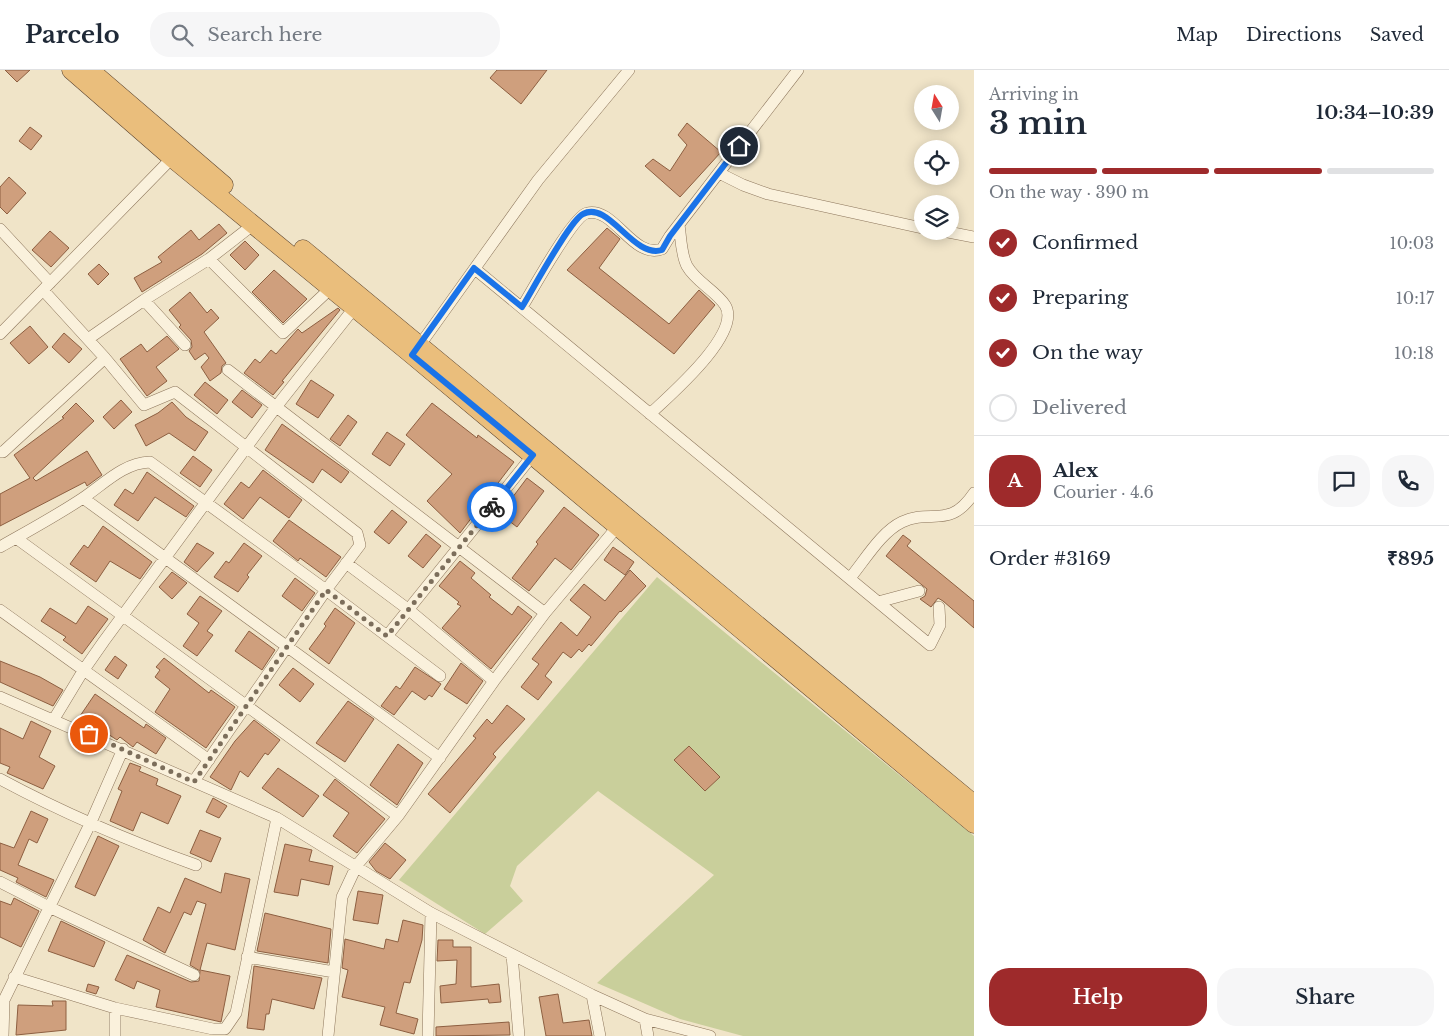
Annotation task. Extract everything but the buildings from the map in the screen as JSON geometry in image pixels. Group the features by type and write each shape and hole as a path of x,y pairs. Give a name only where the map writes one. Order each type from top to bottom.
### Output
{"highway":[{"path":"71,70 172,158 331,288 416,350 974,804"},
{"path":"90,70 416,350 533,455 974,824"}],"street":[{"path":"416,350 538,180 629,70"},
{"path":"522,307 570,229 582,214 591,212 604,216 645,249 656,252 662,250 679,225 798,70"},
{"path":"0,334 172,158"},
{"path":"719,173 743,185 768,194 914,226"},
{"path":"88,339 209,258 254,224"},
{"path":"650,414 696,370 724,330 728,317 726,306 687,266 679,225"},
{"path":"0,229 88,339 144,405 175,392 246,449 314,498 357,533 360,545 326,590 194,782"},
{"path":"959,234 974,237"},
{"path":"209,258 283,333 331,288"},
{"path":"474,268 930,646 940,625 939,607"},
{"path":"144,300 185,345"},
{"path":"54,719 83,671 205,504 276,407 355,307"},
{"path":"0,452 3,452 105,358"},
{"path":"228,370 545,613"},
{"path":"387,636 460,548 533,455"},
{"path":"0,547 83,498 124,469 138,462 150,462 205,504 326,590 440,676"},
{"path":"850,578 895,526 912,519 942,518 954,513 962,508 974,493"},
{"path":"83,498 440,758"},
{"path":"328,1036 342,897 357,866 398,816 545,613 618,526"},
{"path":"16,538 398,816"},
{"path":"346,563 408,610 494,681"},
{"path":"878,602 919,591"},
{"path":"0,610 209,760"},
{"path":"0,697 123,749 277,818 431,913 512,955 644,1019 710,1036"},
{"path":"2,1036 4,1000 91,822 123,749"},
{"path":"0,779 52,807 91,822 136,844 196,865"},
{"path":"14,977 115,1008 212,1033 225,1029 236,1013 277,818"},
{"path":"0,882 48,907 194,975"},
{"path":"428,1036 431,913"},
{"path":"512,955 519,1036"},
{"path":"247,957 334,972"},
{"path":"592,994 600,1036"},
{"path":"115,1008 115,1036"},
{"path":"644,1019 648,1036"}],"green space":[{"path":"657,577 974,836 974,1036 743,1036 680,1019 597,983 714,875 598,791 517,866 510,886 523,901 485,934 399,880"}],"way so far":[{"path":"89,734 194,782 326,590 387,636 492,507"}],"route":[{"path":"492,507 533,455 412,355 474,268 522,307 570,229 582,214 591,212 604,216 645,249 656,252 662,250 670,236 739,146"}]}
